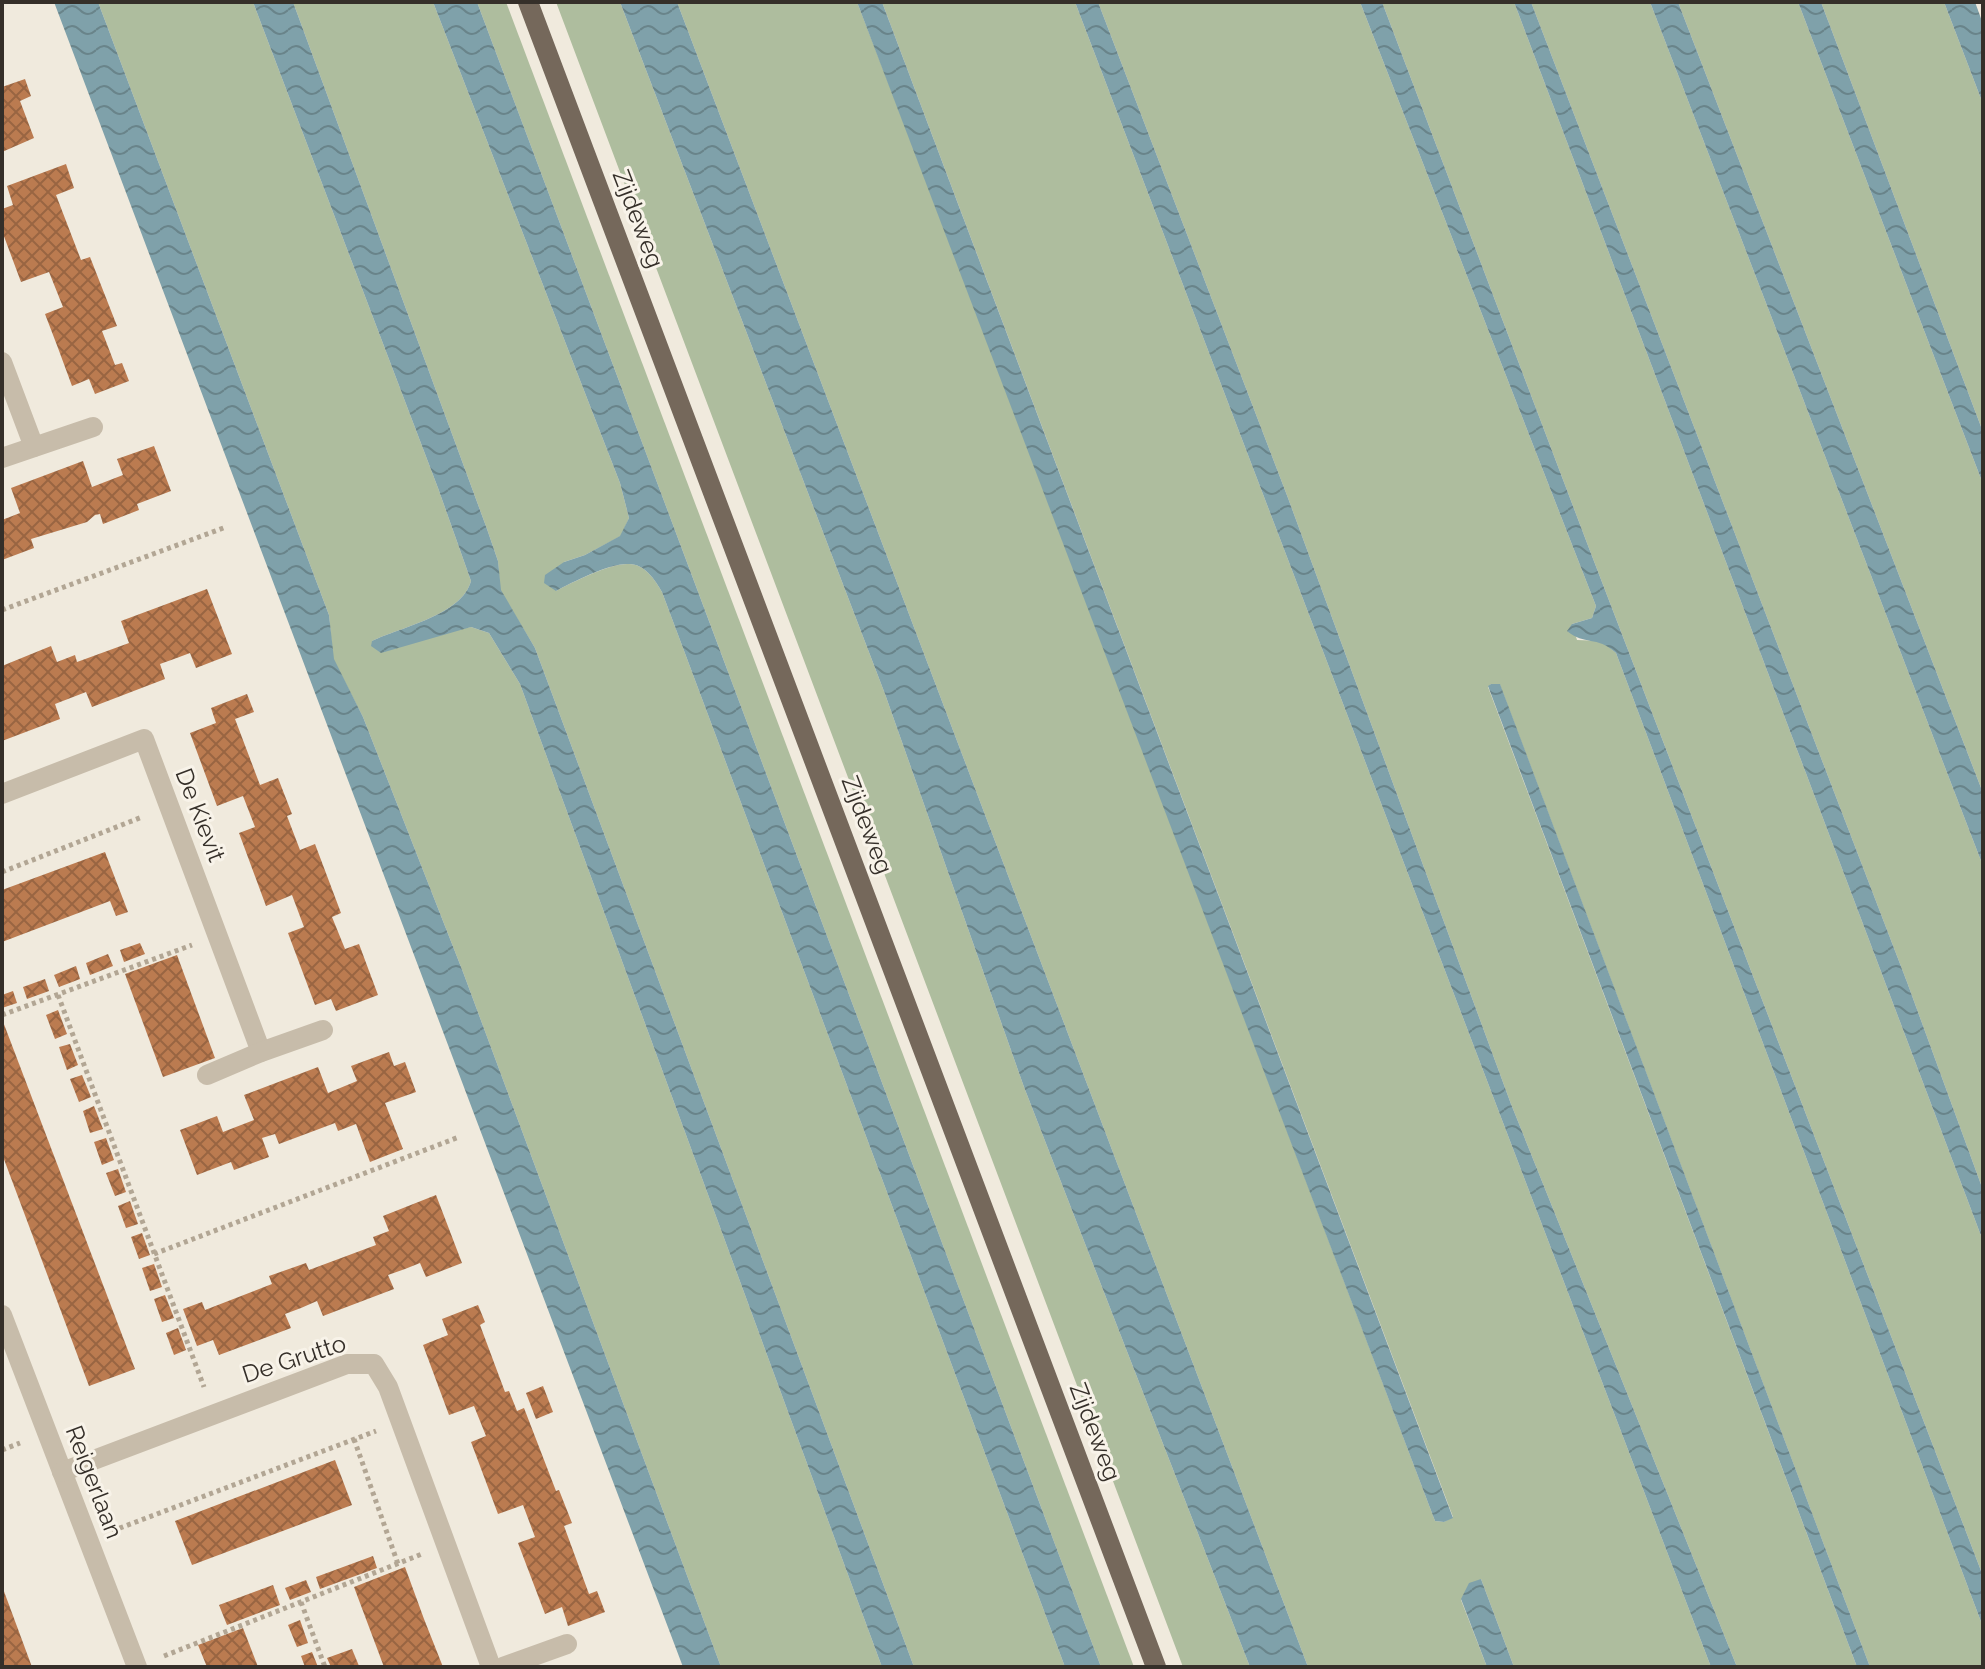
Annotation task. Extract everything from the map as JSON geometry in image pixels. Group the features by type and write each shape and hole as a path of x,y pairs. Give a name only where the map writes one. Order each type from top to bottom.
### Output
{"main road":[{"name":"Zijdeweg","path":"528,2 1156,1667"}],"street":[{"path":"2,362 34,447"},
{"path":"2,458 93,427"},
{"name":"De Kievit","path":"2,794 144,739 261,1052"},
{"path":"207,1075 323,1030"},
{"name":"Reigerlaan","path":"2,1315 137,1667"},
{"name":"De Grutto","path":"62,1472 347,1364 374,1364 388,1387 491,1667"},
{"path":"503,1667 567,1644"}],"path":[{"path":"2,610 226,527"},
{"path":"2,872 168,807"},
{"path":"2,1015 218,935"},
{"path":"58,995 214,1415"},
{"path":"154,1254 459,1137"},
{"path":"89,1540 401,1421"},
{"path":"354,1439 398,1564"},
{"path":"137,1667 445,1545"},
{"path":"301,1602 325,1667"}],"green space":[{"path":"98,2 253,2 471,581 456,603 443,611 372,641 471,627 489,633 520,684 882,1667 721,1667 463,972 363,717 333,659 329,615"},
{"path":"293,2 433,2 620,483 629,518 621,536 564,562 556,591 602,570 629,564 645,570 662,592 1065,1667 914,1667 535,648 500,590 498,561 487,529"},
{"path":"477,2 506,2 1134,1667 1101,1667"},
{"path":"556,2 620,2 885,694 1024,1087 1250,1667 1183,1667"},
{"path":"677,2 857,2 1435,1521 1444,1522 1453,1517 882,2 1075,2 1711,1667 1514,1667 1481,1579 1461,1600 1487,1667 1308,1667"},
{"path":"1098,2 1360,2 1596,606 1592,618 1572,624 1577,640 1602,641 1616,653 1983,1627 1983,1667 1870,1667 1500,685 1491,684 1488,687 1857,1667 1737,1667 1511,1104 1288,498"},
{"path":"1382,2 1514,2 1983,1241 1983,1576 1587,543"},
{"path":"1531,2 1650,2 1983,866 1983,1190 1907,982"},
{"path":"1678,2 1798,2 1983,484 1983,793"},
{"path":"1821,2 1944,2 1983,104 1983,432"}],"water":[{"path":"54,2 98,2 329,615 334,659 363,717 463,972 721,1667 683,1667"},
{"path":"253,2 293,2 487,529 498,561 501,590 535,648 914,1667 882,1667 520,684 489,633 471,627 381,653 371,646 372,641 429,618 456,603 471,581"},
{"path":"433,2 477,2 1101,1667 1065,1667 662,592 645,570 629,564 602,570 556,591 544,583 545,575 564,562 585,555 620,536 629,518 620,483"},
{"path":"620,2 677,2 1308,1667 1250,1667 1024,1087 885,694"},
{"path":"857,2 882,2 1453,1518 1444,1522 1435,1521"},
{"path":"1075,2 1098,2 1288,498 1511,1104 1737,1667 1711,1667"},
{"path":"1360,2 1382,2 1983,1576 1983,1627 1616,653 1602,644 1573,636 1567,631 1572,624 1592,618 1596,606"},
{"path":"1514,2 1531,2 1907,982 1983,1190 1983,1241"},
{"path":"1650,2 1678,2 1983,793 1983,866"},
{"path":"1798,2 1821,2 1983,432 1983,484"},
{"path":"1944,2 1975,2 1983,24 1983,104"},
{"path":"1500,684 1870,1667 1857,1667 1488,686"},
{"path":"1481,1579 1514,1667 1487,1667 1461,1599 1469,1583"}],"building":[{"path":"25,79 31,96 20,101 34,138 2,152 2,87"},
{"path":"66,164 74,188 56,195 81,260 90,257 117,326 102,331 115,365 122,363 129,381 95,394 89,379 72,386 45,314 63,307 49,272 21,282 2,231 2,209 13,205 7,186"},
{"path":"154,446 171,491 137,504 139,510 103,524 100,514 95,515 87,522 31,539 34,548 2,560 2,520 20,513 11,488 83,461 92,487 123,475 117,459"},
{"path":"207,589 232,654 196,668 190,653 160,664 165,679 92,707 86,692 55,704 60,719 2,741 2,666 51,646 57,662 75,655 77,662 129,643 121,621"},
{"path":"247,694 254,712 235,719 260,785 278,778 292,814 287,816 300,850 315,844 341,913 332,917 345,949 359,944 378,995 336,1011 331,999 315,1005 288,933 304,927 292,895 266,906 239,833 255,827 243,796 217,806 190,733 216,723 211,708"},
{"path":"105,852 128,912 116,916 110,901 2,942 2,890"},
{"path":"140,943 145,954 124,962 120,950"},
{"path":"108,954 113,966 90,975 86,963"},
{"path":"177,955 215,1058 163,1077 125,974"},
{"path":"76,966 80,979 59,987 54,975"},
{"path":"45,979 49,991 27,999 23,987"},
{"path":"13,991 17,1003 2,1008 2,995"},
{"path":"58,1010 67,1034 55,1039 46,1015"},
{"path":"2,1019 135,1369 89,1386 2,1154"},
{"path":"70,1044 78,1065 67,1070 59,1047"},
{"path":"389,1052 394,1066 405,1062 416,1092 385,1103 403,1149 370,1162 356,1124 338,1131 335,1123 279,1144 275,1134 262,1138 269,1157 234,1170 231,1162 197,1175 180,1130 217,1116 223,1132 254,1120 244,1095 318,1067 328,1093 357,1081 351,1066"},
{"path":"82,1075 91,1097 79,1102 70,1079"},
{"path":"94,1106 103,1129 90,1133 83,1111"},
{"path":"106,1138 114,1160 102,1165 94,1142"},
{"path":"118,1169 126,1192 115,1196 106,1173"},
{"path":"436,1195 462,1263 426,1277 420,1263 388,1275 394,1289 323,1316 317,1301 285,1314 291,1328 219,1355 213,1340 197,1346 183,1309 202,1302 205,1310 272,1284 269,1276 306,1263 309,1270 376,1245 373,1237 389,1231 383,1216"},
{"path":"130,1201 138,1224 126,1228 118,1206"},
{"path":"142,1233 150,1255 139,1259 131,1237"},
{"path":"154,1264 162,1287 150,1291 142,1268"},
{"path":"165,1295 174,1318 162,1322 154,1299"},
{"path":"478,1305 485,1322 480,1325 505,1392 509,1391 517,1411 524,1408 556,1491 559,1490 572,1523 564,1526 589,1594 597,1591 605,1612 568,1626 562,1607 545,1614 518,1543 535,1537 523,1505 498,1514 471,1442 486,1436 474,1406 449,1415 423,1345 448,1335 442,1319"},
{"path":"178,1328 186,1350 174,1355 166,1333"},
{"path":"543,1386 553,1412 536,1419 526,1393"},
{"path":"335,1460 352,1505 192,1565 175,1521"},
{"path":"373,1556 377,1568 320,1589 316,1577"},
{"path":"405,1567 443,1667 384,1667 354,1587"},
{"path":"306,1580 311,1592 290,1600 285,1588"},
{"path":"273,1585 280,1605 227,1625 219,1605"},
{"path":"2,1586 32,1667 2,1667"},
{"path":"300,1620 308,1643 297,1647 288,1625"},
{"path":"243,1628 258,1667 207,1667 198,1645"},
{"path":"352,1649 359,1666 331,1667 327,1658"},
{"path":"312,1652 318,1667 305,1667 301,1656"}]}
